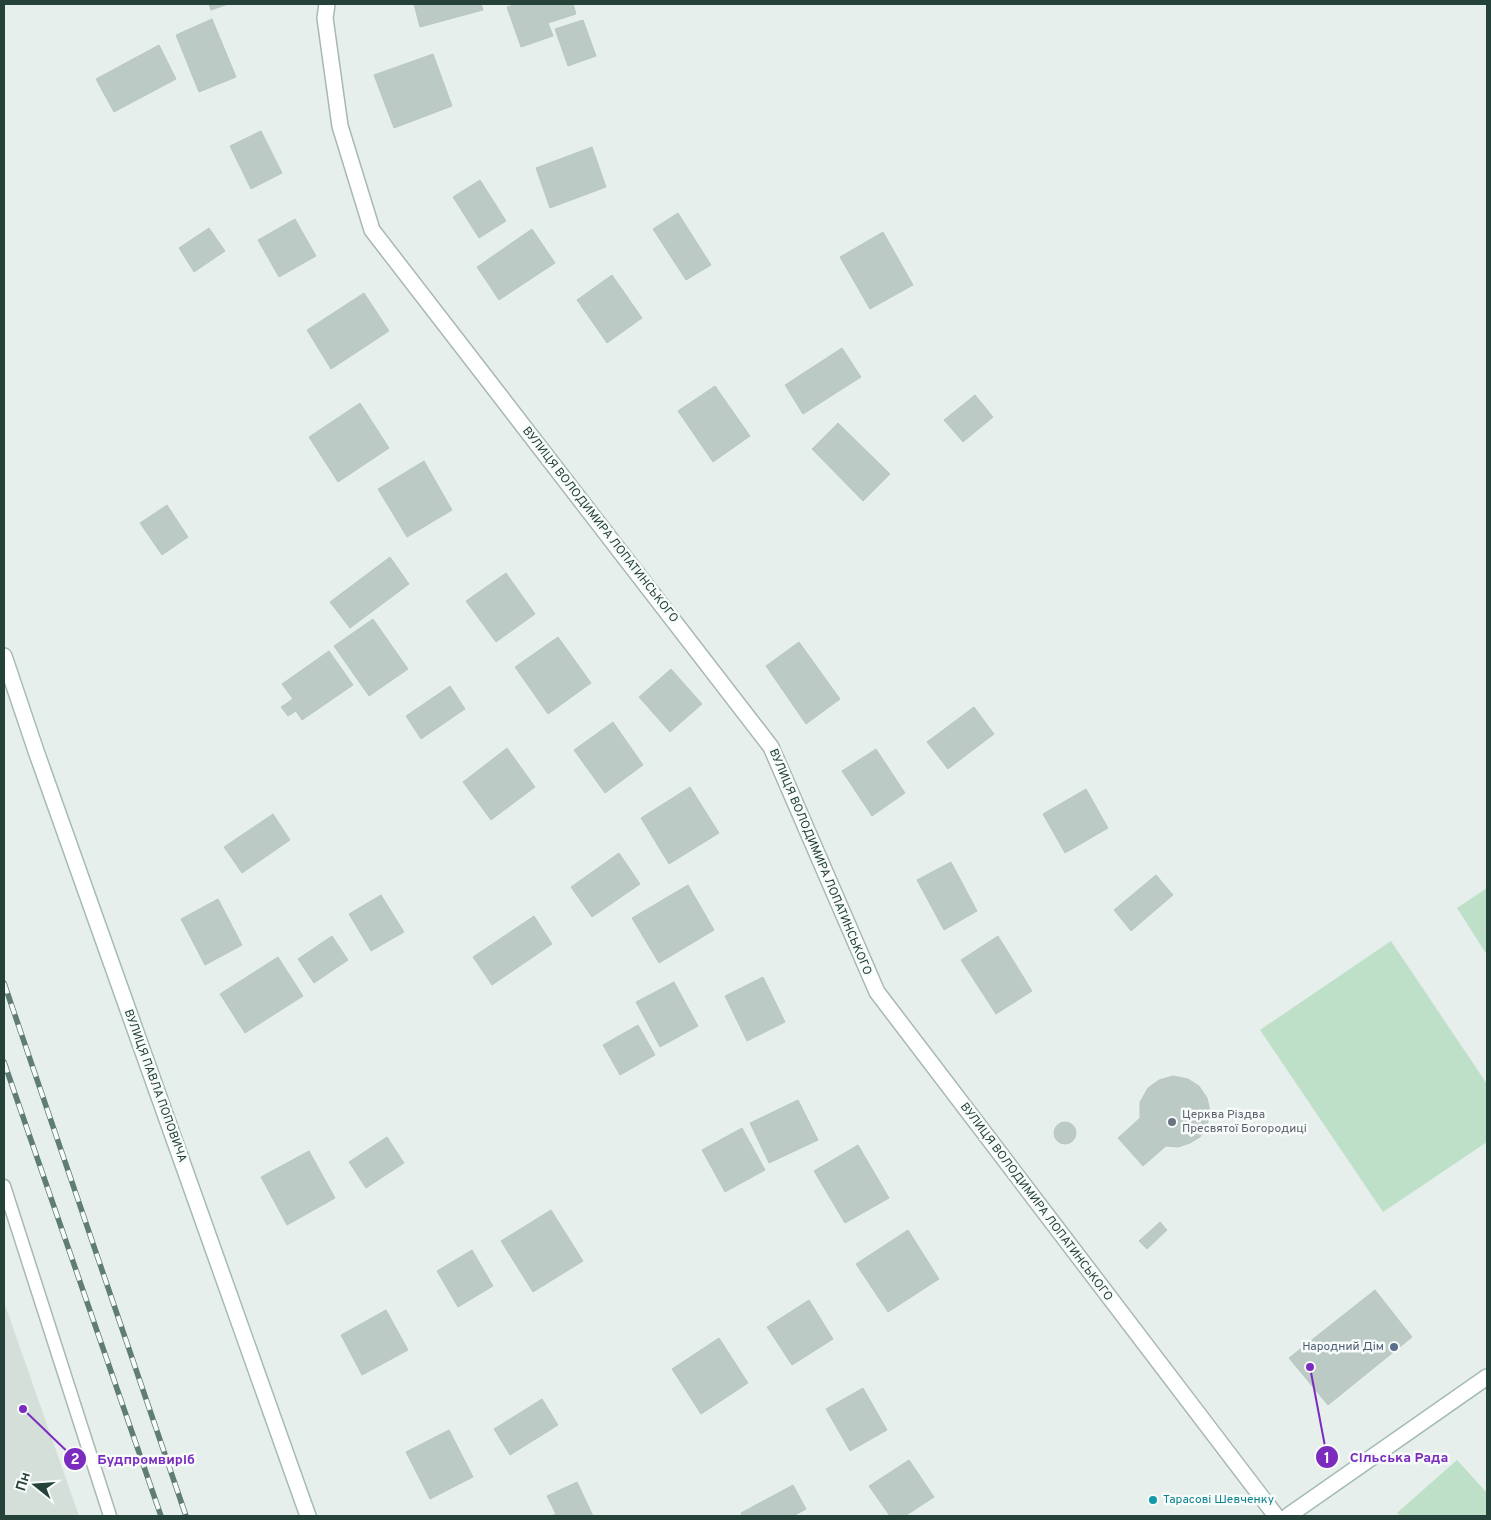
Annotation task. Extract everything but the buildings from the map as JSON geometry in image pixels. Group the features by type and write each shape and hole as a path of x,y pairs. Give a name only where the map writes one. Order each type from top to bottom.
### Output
{"street":[{"name":"ВУЛИЦЯ ВОЛОДИМИРА ЛОПАТИНСЬКОГО","path":"327,4 325,18 340,126 372,230 771,747 877,992 1276,1516"},
{"name":"ВУЛИЦЯ ПАВЛА ПОПОВИЧА","path":"4,656 39,760 308,1516"},
{"path":"1296,1514 1487,1376"}],"lane":[{"path":"4,1186 110,1516"}],"shaded area":[{"path":"4,1302 79,1516 4,1516"}],"green space":[{"path":"1487,888 1487,955 1457,908"},
{"path":"1391,941 1487,1084 1487,1142 1383,1212 1260,1030"},
{"path":"1457,1460 1487,1493 1487,1516 1400,1516 1397,1513"}],"railway":[{"path":"4,983 186,1516"},
{"path":"4,1062 161,1516"}],"place":[{"name":"Церква Різдва Пресвятої Богородиці","path":"1172,1122"},
{"name":"Народний Дім","path":"1394,1347"},
{"name":"Сільська Рада","path":"1310,1367"},
{"name":"Будпромвиріб","path":"23,1409"},
{"name":"Тарасові Шевченку","path":"1153,1500"}]}
